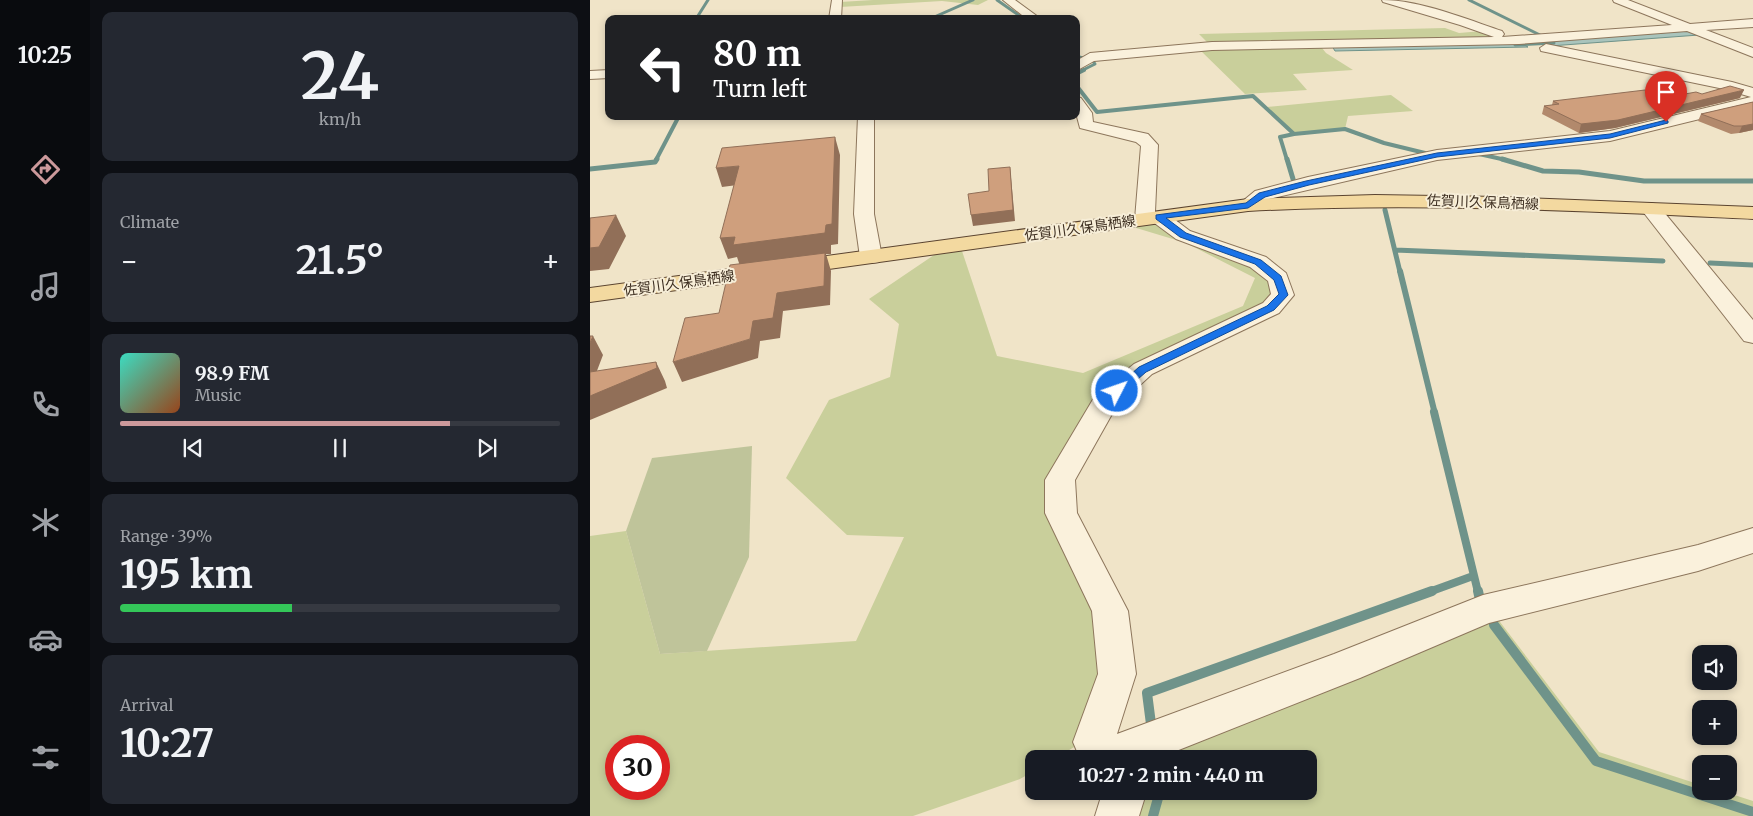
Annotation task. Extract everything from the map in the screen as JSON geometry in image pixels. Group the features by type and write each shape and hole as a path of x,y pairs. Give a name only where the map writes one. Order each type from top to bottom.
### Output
{"main road":[{"name":"佐賀川久保鳥栖線","path":"590,295 1248,205 1315,201 1453,200 1753,213"}],"street":[{"path":"835,15 837,0"},
{"path":"1008,0 1029,15"},
{"path":"1387,0 1529,43 1753,93"},
{"path":"1618,0 1753,53"},
{"path":"1084,62 1212,46 1529,43 1697,31 1753,24"},
{"path":"590,75 605,74"},
{"path":"1248,205 1262,195 1308,182 1437,155 1610,136 1753,101"},
{"path":"1080,107 1084,113 1086,125 1142,138 1150,145 1152,218 1183,235 1258,262 1278,278 1284,295 1271,308 1142,370 1104,402 1060,480 1061,513 1110,611 1117,674 1094,742 1101,750"},
{"path":"866,120 864,214 871,257"},
{"path":"1652,209 1753,336"},
{"path":"1158,750 1347,666 1483,610 1698,558 1753,540"},
{"path":"1117,816 1122,800"}],"green space":[{"path":"873,0 988,0 978,5 942,1 840,7 840,2"},
{"path":"1445,28 1459,33 1483,31 1506,39 1318,43 1326,53 1353,70 1293,74 1307,90 1245,94 1200,50 1210,45 1199,34"},
{"path":"1391,95 1413,111 1348,116 1345,129 1294,134 1267,107"},
{"path":"1160,224 1268,274 1276,292 1265,307 1135,369 1050,481 1098,611 1104,674 1081,743 1069,750 1025,750 1025,776 913,816 590,816 590,536 626,531 660,654 856,641 904,537 847,535 786,478 829,400 890,377 899,324 869,299 934,255 962,251 997,356 1083,373 1243,306 1255,278 1186,243 1133,227"},
{"path":"752,446 749,557 707,651 660,654 626,531 652,458"},
{"path":"1497,618 1599,752 1692,782 1692,800 1737,800 1737,796 1753,801 1753,816 1130,816 1133,800 1317,800 1317,750 1167,750"}],"water":[{"path":"1688,31 1699,35 1550,46 1541,41"},
{"path":"1519,42 1528,47 1335,51 1332,46"}],"building":[{"path":"1730,86 1744,90 1618,120 1581,124 1544,106 1559,104 1553,101 1645,90 1663,98 1696,92 1702,94"},
{"path":"1753,102 1753,124 1734,126 1701,114"},
{"path":"835,137 832,224 826,225 825,233 733,245 735,237 720,238 739,166 716,168 722,148"},
{"path":"1010,167 1013,210 971,215 968,194 989,191 988,169"},
{"path":"616,215 599,247 590,248 590,218"},
{"path":"825,253 824,286 777,293 773,318 753,321 750,339 673,362 685,318 719,313 730,265"},
{"path":"656,362 657,368 590,396 590,372"}],"waterway":[{"path":"699,15 708,0"},
{"path":"939,15 973,0"},
{"path":"997,0 1018,15"},
{"path":"1469,0 1544,37"},
{"path":"1515,45 1554,43"},
{"path":"1080,57 1093,61 1095,64 1081,71"},
{"path":"1080,72 1084,70"},
{"path":"1080,90 1097,112 1253,96 1294,134"},
{"path":"656,160 677,120"},
{"path":"1294,134 1345,129 1384,143 1425,153"},
{"path":"1287,160 1280,137 1294,134"},
{"path":"1479,154 1504,159"},
{"path":"590,169 655,162 657,159"},
{"path":"1287,159 1293,179"},
{"path":"1504,159 1543,171 1579,172 1644,181 1753,181"},
{"path":"1385,210 1400,272"},
{"path":"1395,250 1663,261"},
{"path":"1710,263 1753,265"},
{"path":"1400,271 1435,414"},
{"path":"1434,412 1478,592"},
{"path":"1429,592 1473,576"},
{"path":"1151,724 1147,693 1432,591"},
{"path":"1478,591 1480,600"},
{"path":"1494,625 1596,761 1753,812"},
{"path":"1153,816 1157,800"}],"route":[{"path":"1117,391 1142,370 1271,308 1284,295 1278,278 1258,262 1183,235 1159,217 1248,205 1262,195 1308,182 1437,155 1610,136 1666,122"}]}
